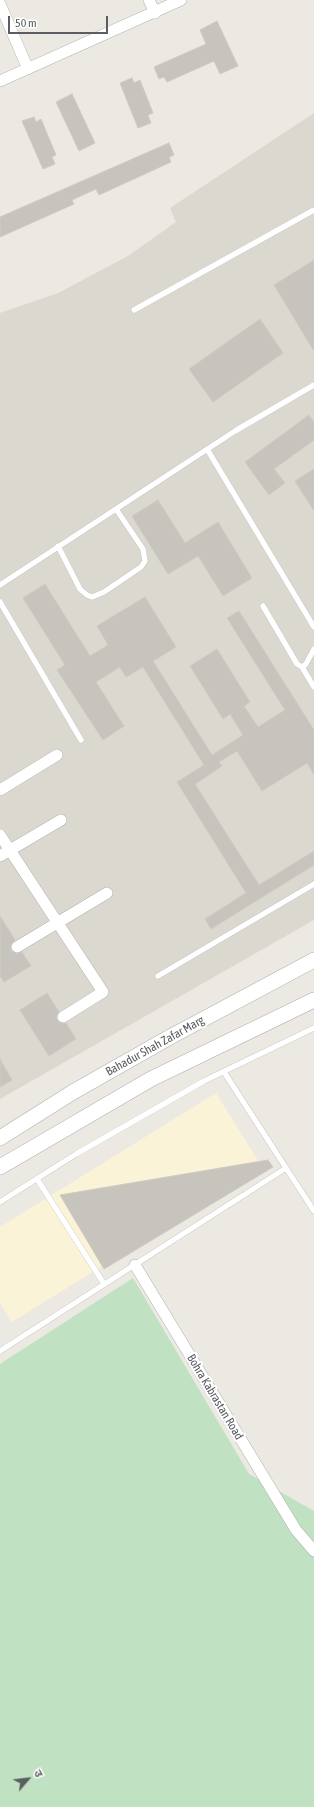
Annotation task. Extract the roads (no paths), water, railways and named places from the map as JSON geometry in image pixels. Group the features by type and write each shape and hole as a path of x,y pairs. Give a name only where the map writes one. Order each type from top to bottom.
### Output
{"main road":[{"name":"Bahadur Shah Zafar Marg","path":"0,1138 73,1092 170,1037 314,960"},
{"path":"0,1166 151,1079 314,1000"}],"street":[{"path":"150,0 155,13"},
{"path":"0,81 155,13 181,0"},
{"path":"0,4 28,69"},
{"path":"0,790 57,755"},
{"path":"5,853 61,820"},
{"path":"0,835 5,853 58,922 103,992 63,1017"},
{"path":"16,947 107,893"},
{"name":"Bohra Kabrastan Road","path":"134,1265 296,1530 314,1551"}],"lane":[{"path":"134,310 314,210"},
{"path":"0,585 208,449 314,385"},
{"path":"208,449 314,628"},
{"path":"58,546 80,589 86,595 92,597 104,592 140,567 145,561 143,549 116,509"},
{"path":"0,602 81,740"},
{"path":"264,606 298,664 302,666 314,687"},
{"path":"302,666 306,664 314,648"},
{"path":"158,976 314,884"},
{"path":"0,1202 76,1154 224,1072 314,1028"},
{"path":"224,1072 314,1211"},
{"path":"0,1351 286,1168"},
{"path":"37,1179 104,1284"}]}
